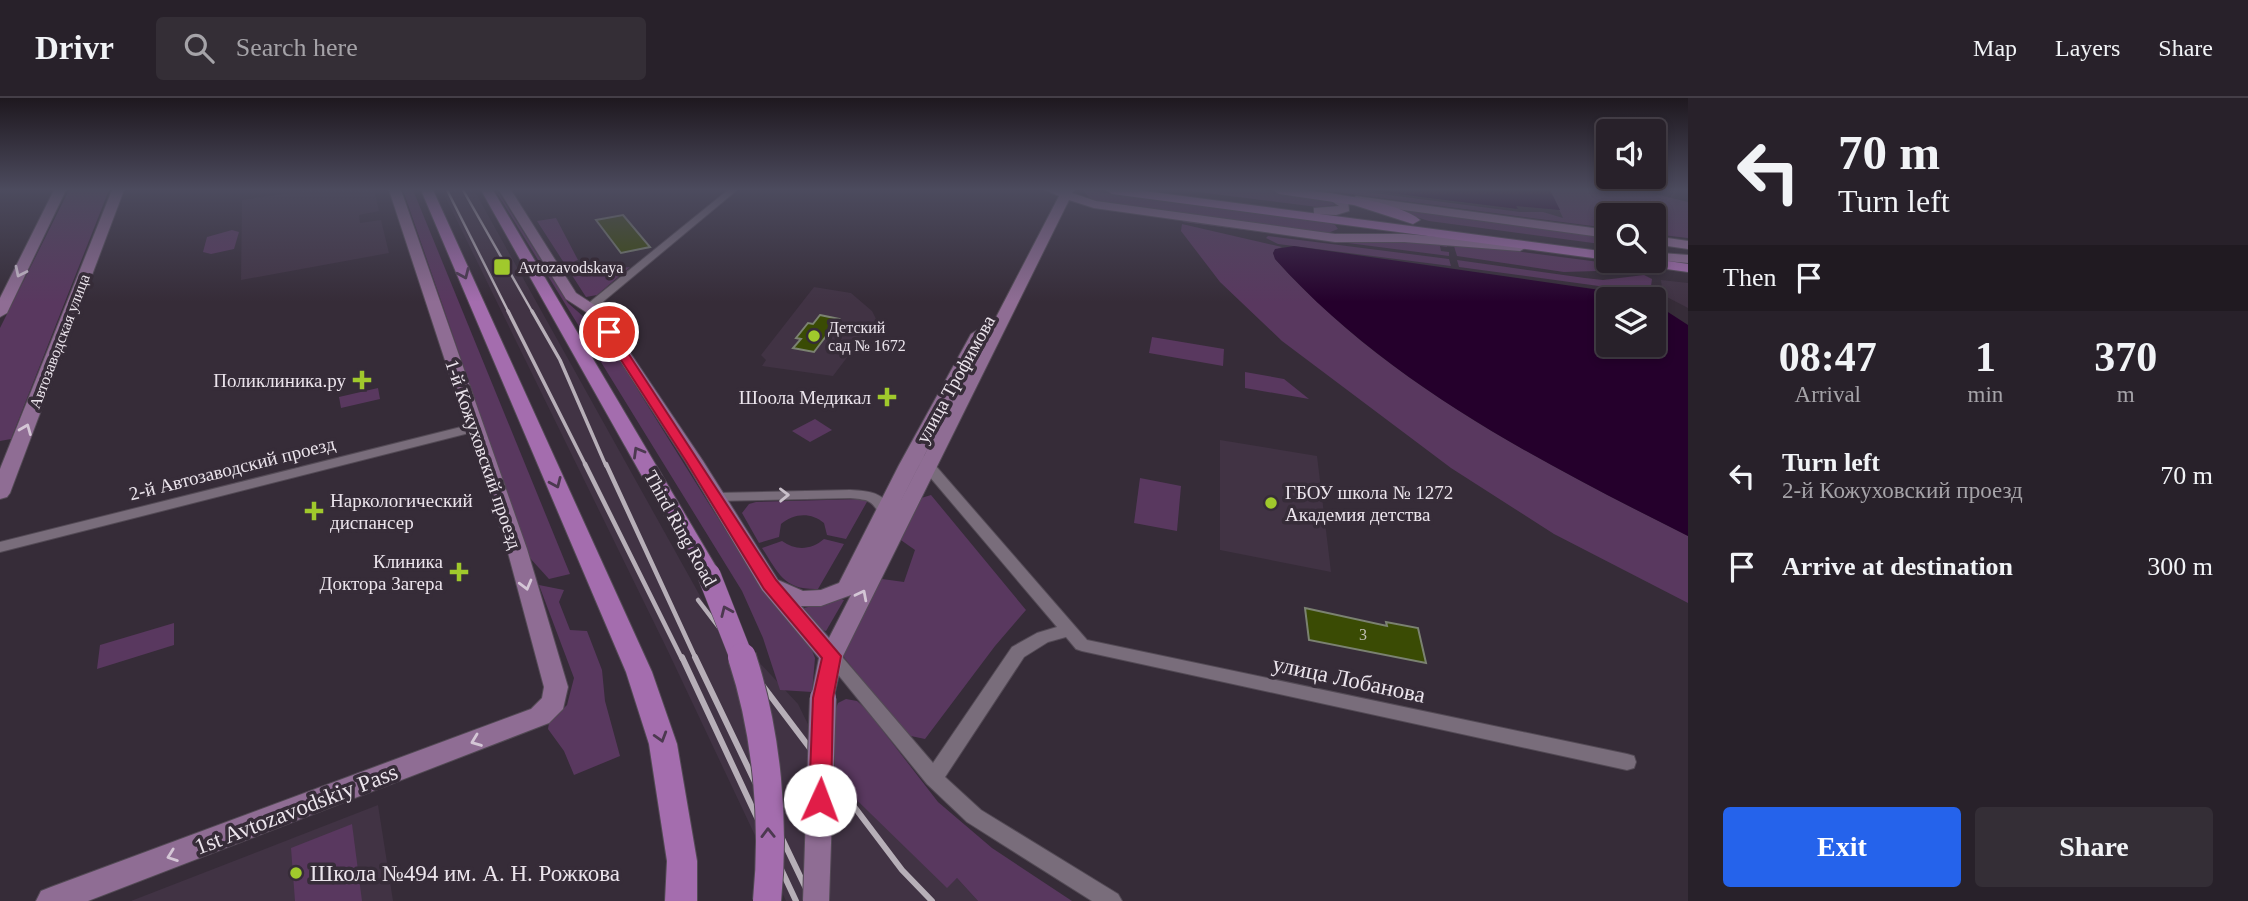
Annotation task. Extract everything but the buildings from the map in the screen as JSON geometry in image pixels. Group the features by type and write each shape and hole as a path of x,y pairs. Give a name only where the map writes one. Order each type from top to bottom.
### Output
{"main road":[{"path":"0,313 42,227"},
{"name":"Автозаводская улица","path":"0,493 103,227"},
{"name":"1-й Кожуховский проезд","path":"407,227 517,549 556,687 554,702 540,716"},
{"path":"443,227 639,672 663,744 682,861 681,901"},
{"name":"Third Ring Road","path":"509,227 709,575 727,612 744,660 757,711 766,776 767,901"},
{"path":"528,227 571,296 589,308 603,323 770,585 831,656"},
{"name":"улица Трофимова","path":"921,458 1040,227"},
{"name":"улица Трофимова","path":"770,585 790,597 811,600 831,596 847,588 885,512 958,404 1042,227"},
{"path":"1261,227 1346,239 1423,239 1567,251"},
{"path":"1314,235 1340,236 1346,230 1343,227"},
{"path":"1409,227 1596,255"},
{"path":"1432,227 1596,248"},
{"path":"1460,227 1529,239"},
{"path":"1559,227 1596,232"},
{"path":"1666,242 1688,245"},
{"path":"1666,258 1688,260"},
{"path":"1666,265 1688,268"},
{"path":"816,901 823,698 831,656 921,458"},
{"name":"1st Avtozavodskiy Pass","path":"51,901 540,716"}],"street":[{"path":"589,308 687,227"},
{"name":"2-й Автозаводский проезд","path":"0,547 474,428"},
{"name":"улица Лобанова","path":"921,458 1067,631 1082,645 1626,762"},
{"path":"716,497 850,494 871,496 882,503 885,512"},
{"path":"934,778 1018,652 1043,637 1067,631"},
{"path":"831,656 934,778 974,816 1111,901"},
{"path":"823,698 838,684 859,688"}],"shaded area":[{"path":"50,227 94,227 11,439 0,441 0,328"},
{"path":"242,227 383,227 389,253 241,280"},
{"path":"416,227 428,227 570,574 549,579 529,557"},
{"path":"460,227 495,227 704,603 798,704 835,779 947,887 957,878 978,901 786,901 667,649"},
{"path":"518,227 568,303 603,334 759,584 811,648 815,658 812,692 780,690 763,638 742,591"},
{"path":"541,227 561,227 578,260 575,261 581,272 630,267 597,295 586,297"},
{"path":"1182,227 1197,227 1282,247 1273,253 1276,260 1320,304 1367,345 1416,382 1522,449 1688,536 1688,603 1554,534 1451,468 1282,341 1220,282 1181,231"},
{"path":"1226,227 1351,243 1398,239 1446,242 1447,247 1440,246 1441,251 1449,252 1449,256"},
{"path":"1288,227 1338,229 1328,233"},
{"path":"1477,227 1546,227 1596,234 1596,243"},
{"path":"1666,227 1688,227 1688,238 1666,235"},
{"path":"232,230 239,232 234,249 211,254 203,252 207,237"},
{"path":"1268,236 1449,259 1451,266 1278,244 1266,238"},
{"path":"1453,243 1596,262 1596,271 1564,272 1457,256"},
{"path":"1294,246 1596,289 1596,357 1666,357 1666,311 1688,325 1688,536 1522,449 1416,382 1366,345 1319,304 1275,259 1275,249"},
{"path":"1457,260 1603,280 1644,275 1652,279 1651,287 1606,287 1459,267"},
{"path":"1661,280 1688,283 1688,308 1666,297 1666,287 1662,287"},
{"path":"814,287 851,293 872,311 876,319 833,376 762,366 766,360 761,355"},
{"path":"1152,337 1224,349 1223,366 1149,353"},
{"path":"1245,372 1284,379 1309,399 1245,388"},
{"path":"378,388 380,399 341,408 339,397"},
{"path":"815,419 832,430 810,442 792,431"},
{"name":"ГБОУ школа № 1272 Академия детства","path":"1220,440 1317,456 1331,572 1220,550"},
{"path":"1140,478 1181,486 1177,531 1134,523"},
{"path":"931,495 1026,610 995,646 925,739 906,735 843,656 844,648 875,578 904,582 915,550 898,538 915,500"},
{"path":"868,500 846,539 827,535 824,523 819,519 802,515 781,524 779,537 759,543 742,513 749,504 756,502"},
{"path":"824,539 844,544 818,589 797,587 784,579 762,548 782,541 803,548"},
{"path":"539,585 564,590 559,602 570,630 587,631 602,670 605,701 620,756 574,775 564,751 548,729 549,723 567,705 574,678"},
{"path":"844,600 826,631 822,630 804,608"},
{"path":"174,623 174,645 97,669 100,645"},
{"path":"846,699 857,701 866,709 938,802 992,848 1072,901 978,901 957,878 947,888 835,779 835,711 838,703"},
{"name":"Школа №494 им. А. Н. Рожкова","path":"378,805 393,901 131,901"},
{"path":"352,824 362,901 295,901 291,848"}],"railway":[{"path":"466,227 509,313"},
{"path":"484,227 533,313"},
{"path":"508,311 586,465"},
{"path":"532,311 560,360 606,466"},
{"path":"606,464 696,659"},
{"path":"586,465 682,659"},
{"path":"698,600 743,659"},
{"path":"682,657 796,901"},
{"path":"695,657 812,901"},
{"path":"741,657 902,870 932,901"}],"place":[{"name":"Avtozavodskaya","path":"502,267"},
{"name":"Детский сад № 1672","path":"814,336"},
{"name":"Поликлиника.ру","path":"362,380"},
{"name":"Шоола Медикал","path":"887,397"},
{"name":"ГБОУ школа № 1272 Академия детства","path":"1271,503"},
{"name":"Наркологический диспансер","path":"314,511"},
{"name":"Клиника Доктора Загера","path":"459,572"},
{"name":"Школа №494 им. А. Н. Рожкова","path":"296,873"}],"route":[{"path":"609,332 694,461 759,569 831,656 823,698 820,800"}]}
